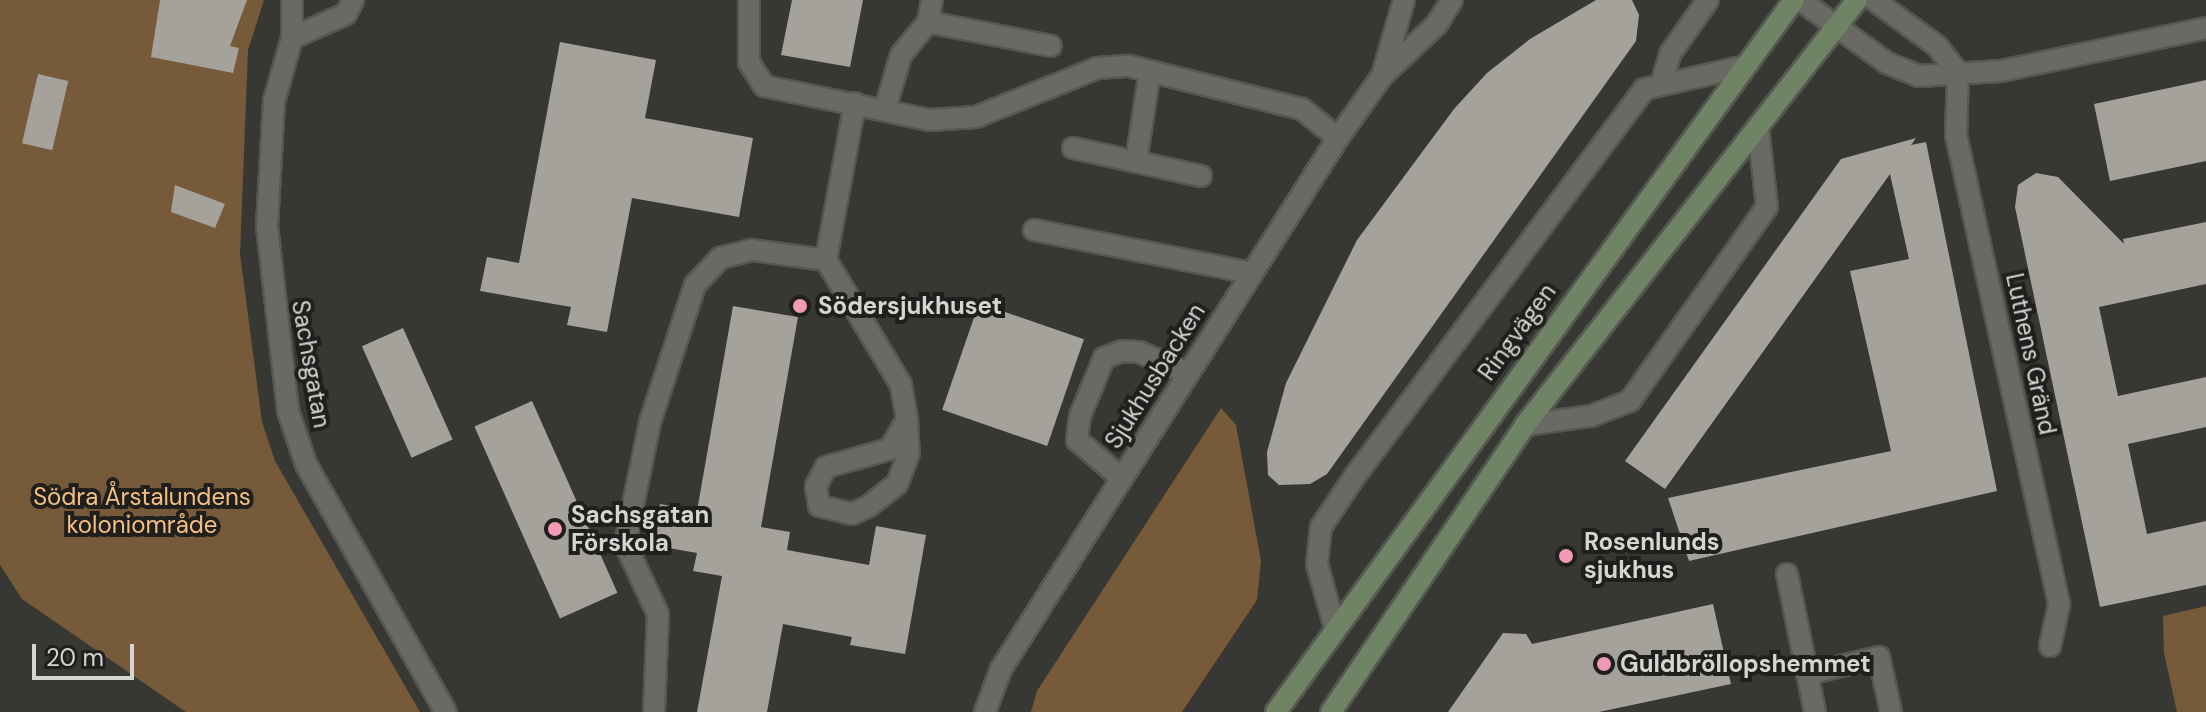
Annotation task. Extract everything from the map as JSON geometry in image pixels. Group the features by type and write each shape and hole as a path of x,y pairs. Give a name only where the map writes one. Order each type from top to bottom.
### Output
{"main road":[{"name":"Ringvägen","path":"1276,712 1742,67 1797,0"},
{"path":"1331,712 1525,425 1857,0"}],"street":[{"name":"Sachsgatan","path":"292,0 292,38 274,101 267,226 288,411 306,464 446,712"},
{"path":"292,38 346,14 353,0"},
{"path":"749,0 749,62 764,86 930,120 976,117 1097,68 1150,71 1302,109 1338,138"},
{"path":"922,0 928,22"},
{"path":"885,109 901,55 928,22 932,0"},
{"name":"Sjukhusbacken","path":"1382,76 1404,0"},
{"name":"Sjukhusbacken","path":"985,712 1001,669 1338,138 1382,76 1437,24 1452,0"},
{"path":"1662,82 1670,54 1708,0"},
{"path":"1797,0 1903,71 1936,78 1958,73 2001,71 2206,28"},
{"path":"1874,0 1937,46 1958,73"},
{"path":"928,22 1051,46"},
{"name":"Ringvägen","path":"1335,628 1317,564 1321,527 1644,89 1662,82 1742,67"},
{"path":"1136,162 1150,71"},
{"name":"Luthens Gränd","path":"1958,73 1956,135 2059,605 2050,646"},
{"path":"855,103 826,260 901,385 907,420 909,453 897,484 852,514 819,506 816,486 826,467 890,449 907,420"},
{"path":"1525,425 1591,416 1630,401 1767,207 1758,127"},
{"path":"1073,148 1201,176"},
{"path":"1034,230 1251,273"},
{"path":"654,712 658,614 625,544 650,422 695,285 720,258 751,250 826,260"},
{"path":"1121,478 1077,440 1080,416 1104,358 1122,351 1139,352 1188,373"},
{"path":"1787,574 1815,712"},
{"path":"1807,674 1879,657 1891,712"}],"green space":[{"name":"Södra Årstalundens koloniområde","path":"0,0 264,0 248,50 240,254 262,422 275,461 420,712 186,712 22,599 0,565"},
{"path":"1221,408 1236,425 1261,561 1257,600 1182,712 1031,712 1037,691"},
{"path":"2206,606 2206,712 2177,712 2164,653 2163,616"}],"building":[{"path":"160,0 247,0 230,46 239,48 233,73 151,57"},
{"path":"792,0 863,0 850,67 781,55"},
{"path":"1596,0 1632,0 1639,15 1636,41 1327,474 1310,484 1279,485 1268,475 1267,452 1286,383 1357,240 1454,109 1487,73 1530,39"},
{"path":"560,42 656,60 645,118 753,138 739,217 632,198 607,332 567,325 571,307 480,291 487,257 519,263"},
{"path":"38,74 68,81 52,150 22,143"},
{"path":"2206,80 2206,161 2110,181 2094,104"},
{"path":"1916,138 1911,145 1926,142 1997,491 1689,561 1668,498 1891,451 1850,271 1909,259 1890,174 1665,489 1625,461 1841,159"},
{"path":"2036,173 2058,177 2124,244 2123,239 2206,222 2206,284 2099,307 2118,396 2206,377 2206,427 2128,444 2147,534 2206,521 2206,585 2100,607 2015,207 2018,185"},
{"path":"175,185 225,204 215,228 171,212"},
{"path":"979,303 1084,339 1047,446 942,410"},
{"path":"733,306 798,317 761,527 790,532 787,550 869,565 876,526 926,535 905,654 850,645 852,637 783,624 767,712 697,712 722,576 693,571 697,553 652,545 660,504 697,511"},
{"path":"403,328 453,439 412,458 362,346"},
{"name":"Sachsgatan Förskola","path":"532,401 617,593 560,618 474,427"},
{"name":"Guldbröllopshemmet","path":"1713,604 1731,684 1599,712 1448,712 1503,633 1526,634 1532,644"}],"place":[{"name":"Södersjukhuset","path":"800,306"},
{"name":"Sachsgatan Förskola","path":"555,529"},
{"name":"Rosenlunds sjukhus","path":"1566,556"},
{"name":"Guldbröllopshemmet","path":"1604,664"}]}
